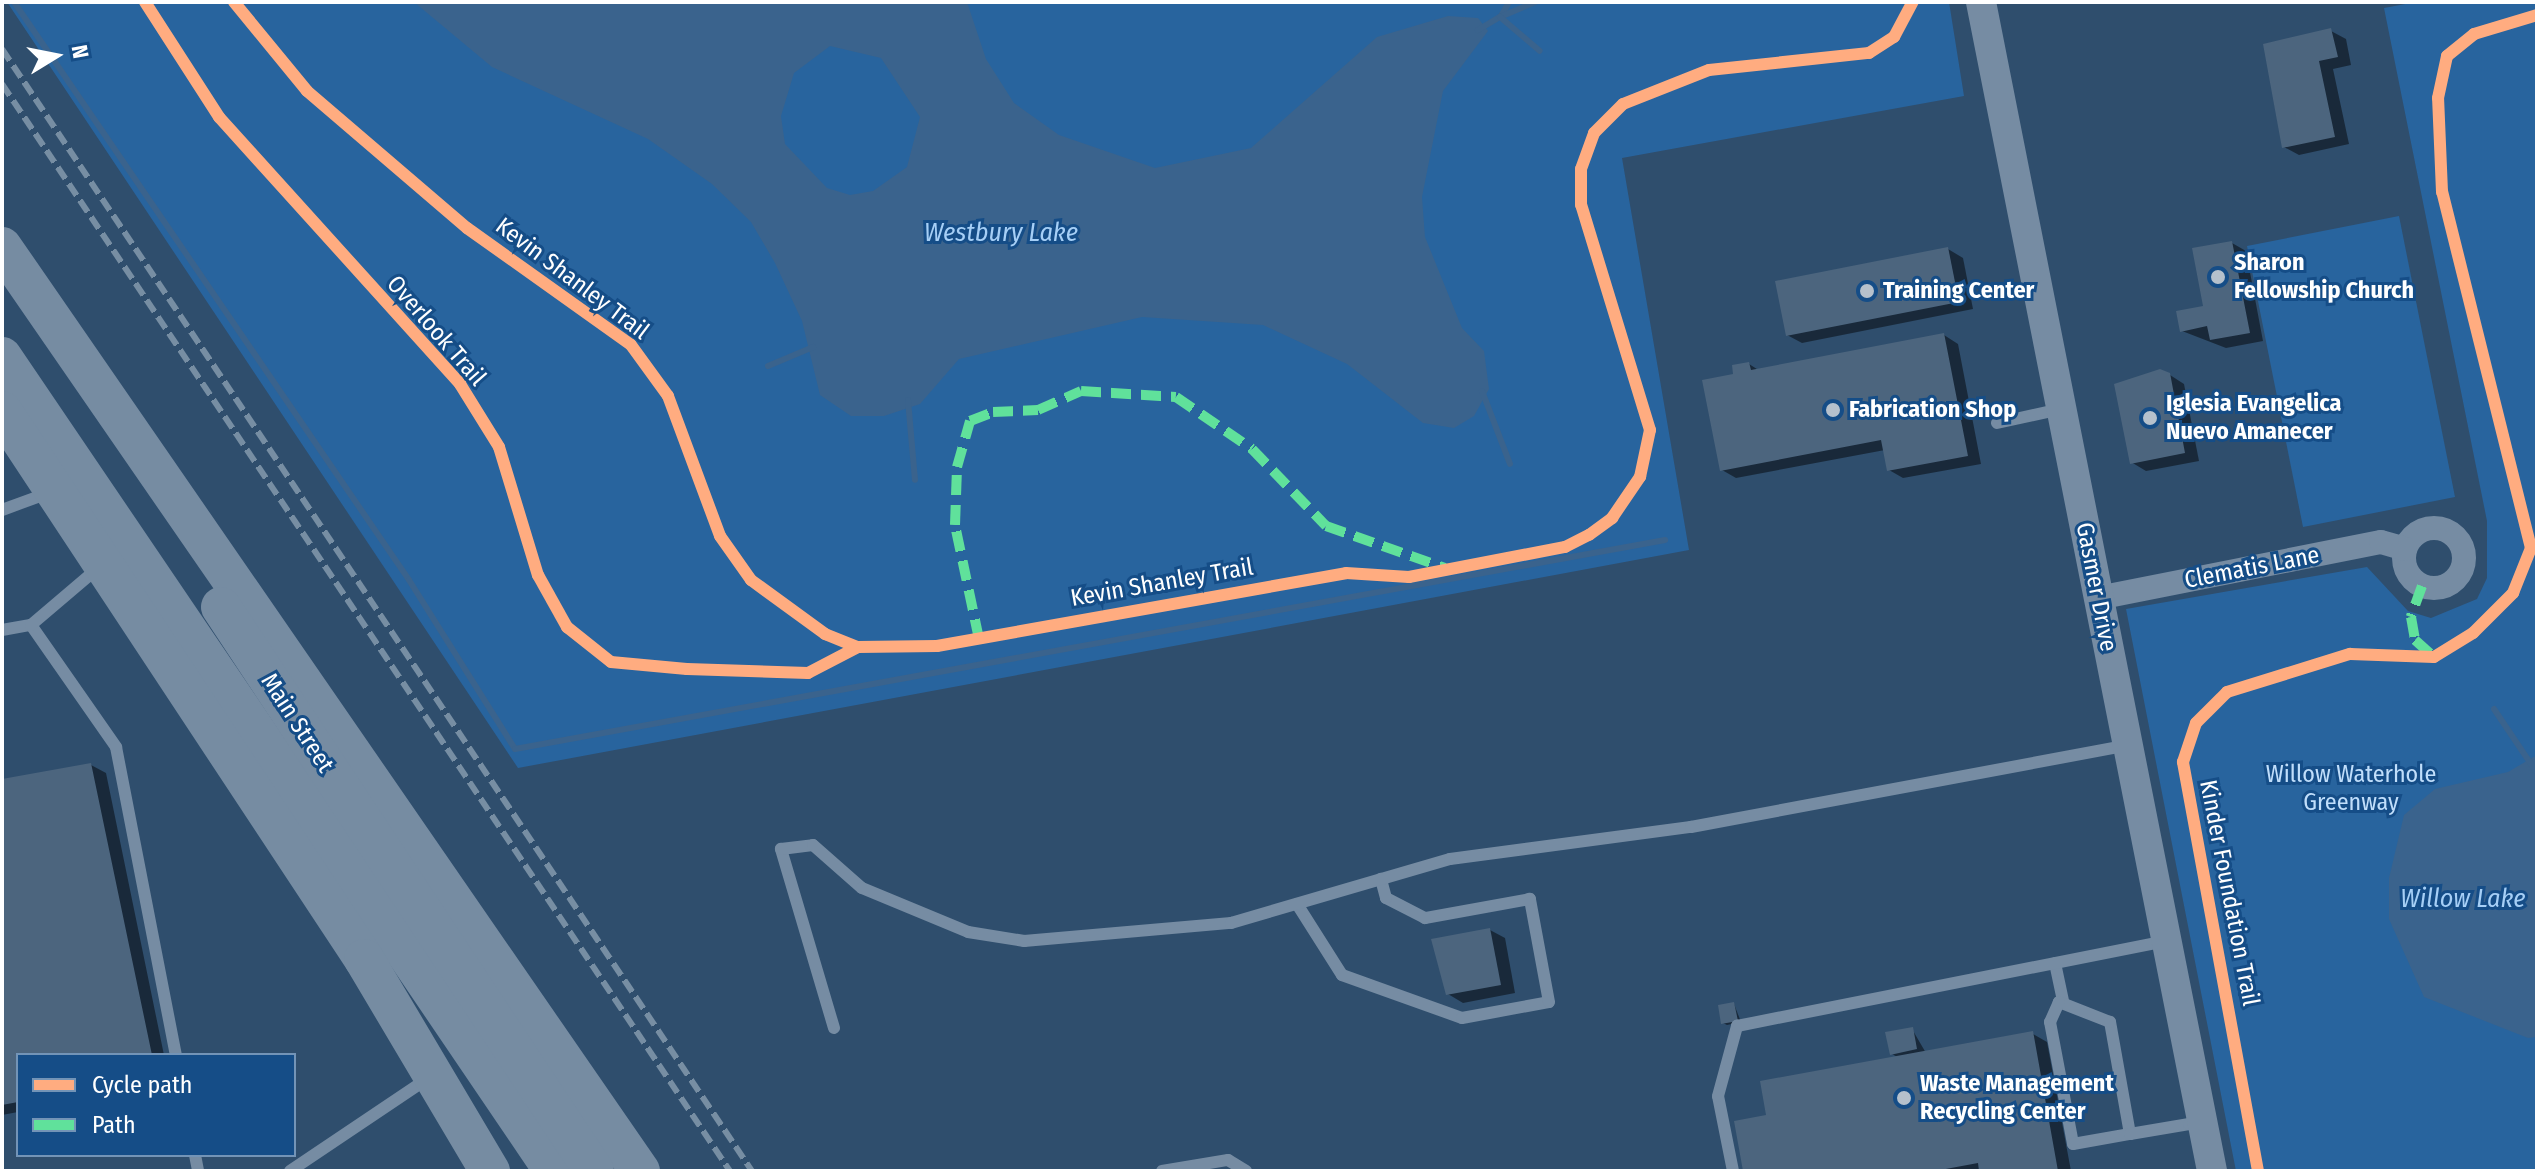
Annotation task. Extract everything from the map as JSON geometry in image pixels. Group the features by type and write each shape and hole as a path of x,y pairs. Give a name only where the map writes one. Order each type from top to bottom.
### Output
{"highway":[{"path":"2,247 640,1171"},
{"name":"Main Street","path":"2,272 450,987 554,1171"},
{"name":"Main Street","path":"2,357 450,987 594,1171"},
{"path":"4,421 103,564 433,1075 490,1171"}],"street":[{"name":"Gasmer Drive","path":"1981,2 2212,1171"},
{"name":"Clematis Lane","path":"2098,598 2381,542 2405,549"}],"lane":[{"path":"1997,423 2061,409"},
{"path":"2,510 54,490"},
{"path":"2,630 31,625 103,564"},
{"path":"31,625 116,747 176,1053"},
{"path":"834,1028 781,849 813,845 862,888 968,932 1024,941 1231,923 1450,859 1691,827 2128,745"},
{"path":"1297,904 1342,975 1462,1018 1549,1002 1530,899 1425,918 1386,898 1381,879"},
{"path":"1733,1171 1718,1096 1737,1026 2167,941"},
{"path":"2055,963 2063,1001 2050,1022 2073,1144 2201,1121"},
{"path":"2063,1001 2110,1022 2130,1134"},
{"path":"290,1171 433,1075"},
{"path":"1162,1171 1228,1160 1246,1171"}],"green space":[{"path":"7,2 1949,2 1964,96 1622,158 1689,550 518,768"},
{"name":"Willow Waterhole Greenway","path":"2416,2 2537,2 2537,1171 2236,1171 2126,609 2367,567 2408,611 2431,618 2477,599 2487,578 2487,521 2384,8"},
{"path":"2399,216 2455,497 2303,527 2247,246"}],"water":[{"name":"Westbury Lake","path":"414,2 967,2 986,59 1014,103 1059,135 1155,168 1251,148 1377,37 1448,16 1478,18 1488,31 1443,91 1422,197 1425,237 1462,328 1484,351 1489,389 1474,416 1454,428 1423,423 1347,364 1263,325 1142,317 959,359 920,404 884,416 851,416 820,395 802,321 775,263 751,222 712,184 648,139 492,67","holes":["830,46 881,58 920,117 907,167 873,191 850,195 827,188 785,144 781,116 794,73"]},
{"name":"Willow Lake","path":"2537,755 2537,1037 2528,1038 2424,997 2389,919 2389,878 2404,815 2435,789 2508,772"}],"building":[{"path":"2331,28 2338,57 2319,61 2335,137 2282,148 2263,44"},
{"name":"Sharon Fellowship Church","path":"2232,241 2250,333 2210,340 2207,326 2180,332 2176,311 2203,306 2192,248"},
{"name":"Training Center","path":"1948,247 1959,302 1786,336 1775,281"},
{"name":"Fabrication Shop","path":"1944,333 1968,456 1887,471 1881,440 1720,471 1702,380 1733,374 1732,365 1749,362 1751,370"},
{"name":"Iglesia Evangelica Nuevo Amanecer","path":"2160,369 2170,373 2185,453 2130,464 2114,384"},
{"path":"91,763 152,1053 16,1053 16,1102 2,1105 2,779"},
{"path":"1490,928 1501,985 1446,995 1431,939"},
{"path":"1734,1002 1738,1021 1721,1024 1718,1005"},
{"path":"1913,1027 1917,1049 1890,1055 1885,1032"},
{"name":"Waste Management Recycling Center","path":"2033,1031 2058,1171 1979,1171 1978,1163 1935,1171 1743,1171 1734,1121 1766,1115 1760,1081"}],"waterway":[{"path":"14,2 409,580 515,749 1665,540"},
{"path":"1501,16 1509,2"},
{"path":"1500,17 1536,2"},
{"path":"1478,30 1500,17 1540,51"},
{"path":"768,366 813,347"},
{"path":"1482,391 1510,464"},
{"path":"908,400 915,480"},
{"path":"2494,709 2537,773"}],"railway":[{"path":"2,49 752,1171"},
{"path":"2,84 730,1171"}],"marked path":[{"path":"979,639 955,525 957,467 970,421 993,412 1038,410 1081,391 1176,397 1252,449 1326,526 1445,568"},
{"path":"2422,586 2411,617 2415,640 2433,656"}],"cycle path":[{"name":"Overlook Trail","path":"145,2 219,117 460,384 499,447 538,575 567,627 611,662 687,669 808,673 858,647"},
{"name":"Kevin Shanley Trail","path":"234,2 307,91 467,228 631,345 668,396 720,536 751,580 825,634 858,647 937,646 1346,573 1409,577 1565,547 1589,535 1612,518 1640,477 1650,430 1581,205 1581,169 1594,133 1623,104 1709,70 1869,53 1894,37 1913,2"},
{"name":"Kinder Foundation Trail","path":"2258,1171 2183,762 2196,723 2227,692 2350,654 2434,657 2473,633 2513,593 2531,548 2442,192 2438,98 2447,56 2474,34 2537,15"}],"place":[{"name":"Sharon Fellowship Church","path":"2218,277"},
{"name":"Training Center","path":"1867,291"},
{"name":"Fabrication Shop","path":"1833,410"},
{"name":"Iglesia Evangelica Nuevo Amanecer","path":"2150,418"},
{"name":"Waste Management Recycling Center","path":"1904,1098"}]}
